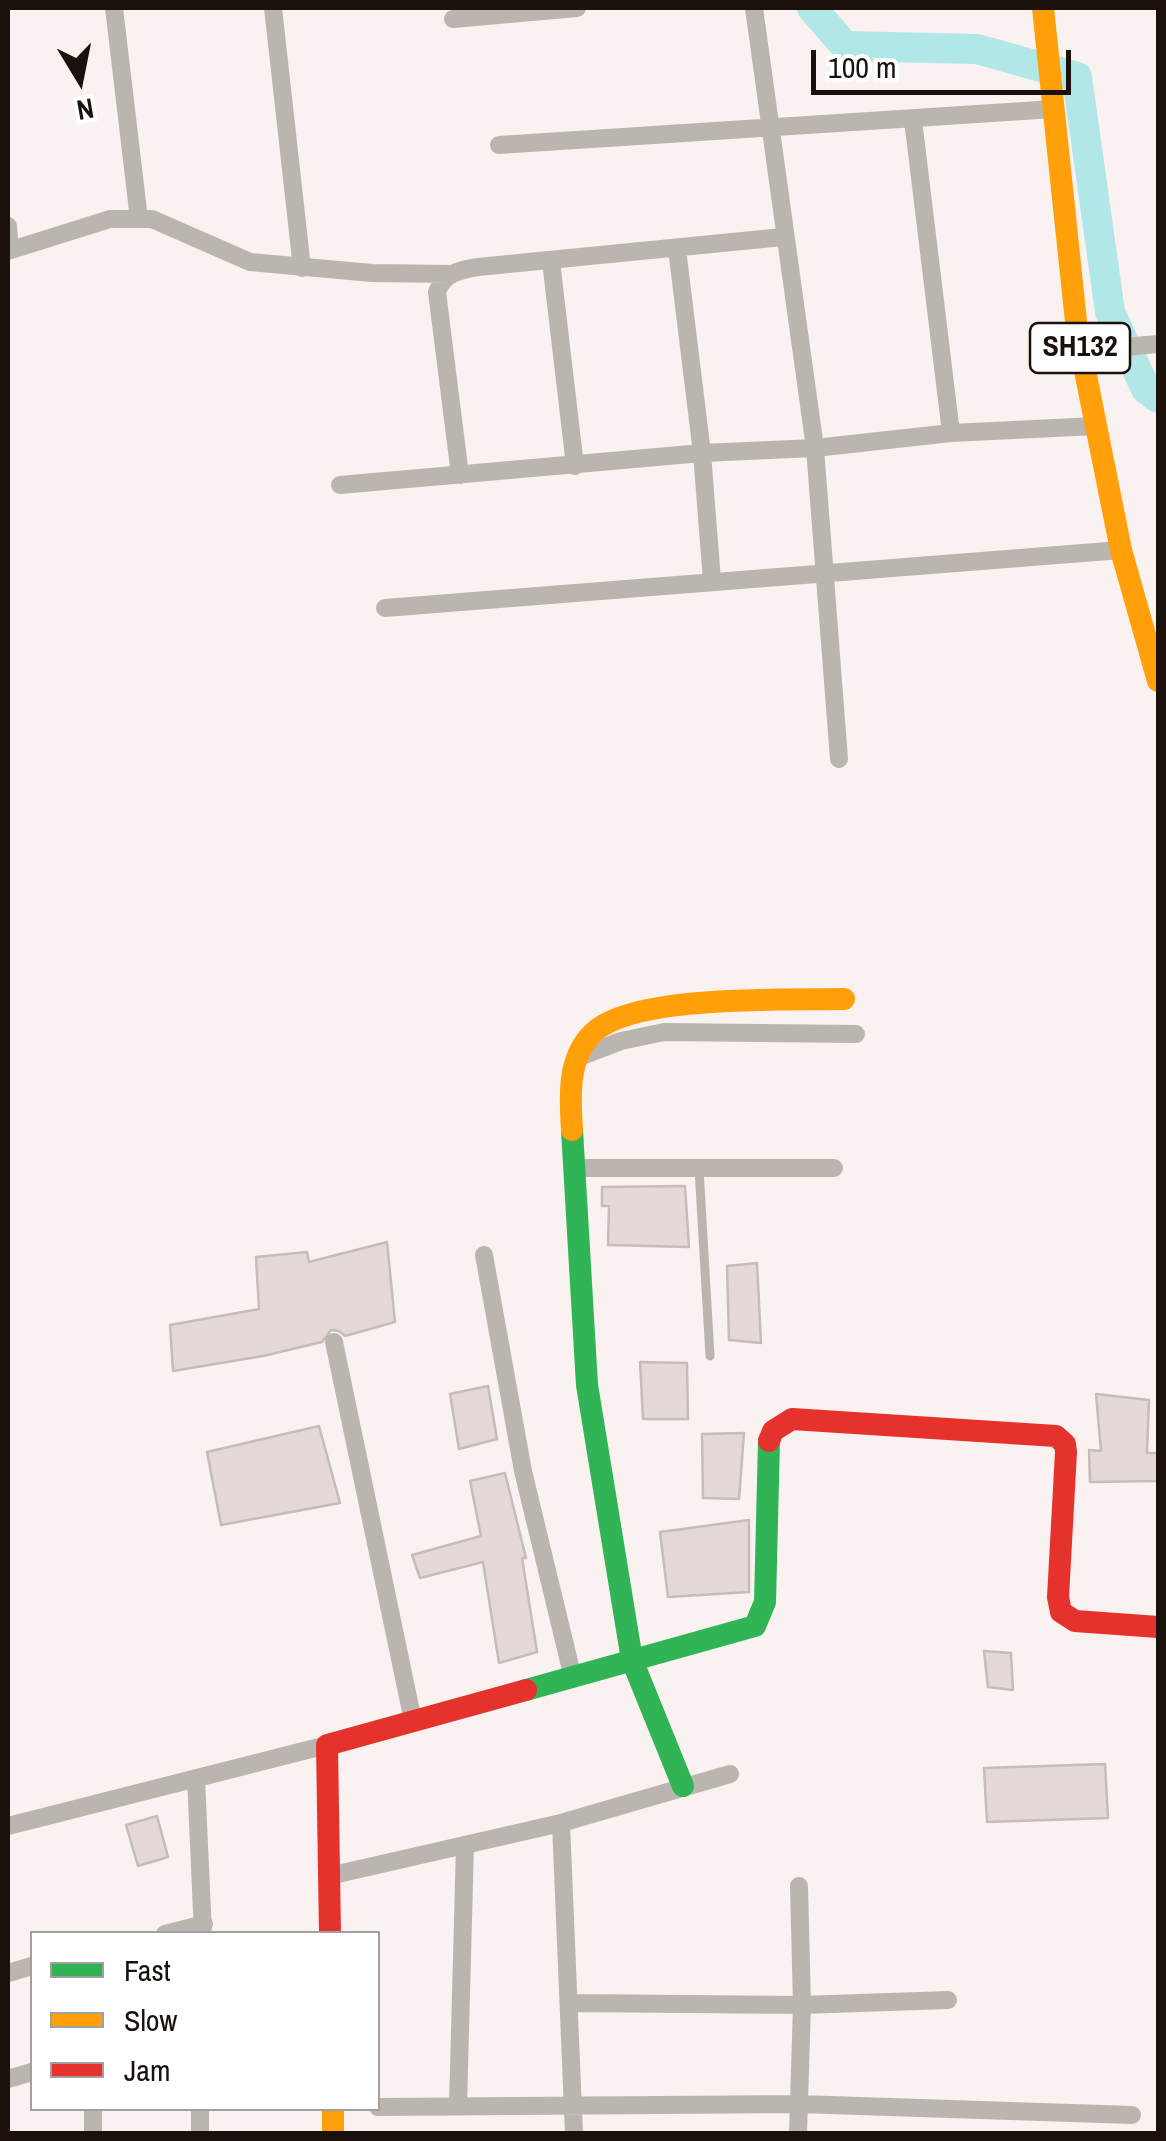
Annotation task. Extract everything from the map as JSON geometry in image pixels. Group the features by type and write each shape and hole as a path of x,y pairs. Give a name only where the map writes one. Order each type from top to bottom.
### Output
{"street":[{"path":"114,8 139,219"},
{"path":"273,8 302,268"},
{"path":"453,19 513,10 577,8"},
{"path":"754,8 815,448 839,759"},
{"name":"SH132","path":"1044,8 1080,351 1121,550 1158,681"},
{"path":"499,144 770,130 1054,109"},
{"path":"914,120 951,432"},
{"path":"8,226 9,250 110,219 152,219 250,262 450,274 478,267 783,237"},
{"path":"677,249 702,453 712,582"},
{"path":"551,261 575,466"},
{"path":"450,274 440,282 437,292 460,475"},
{"path":"1080,351 1158,344"},
{"path":"340,485 702,453 815,448 951,432 1096,426"},
{"path":"385,608 1121,550"},
{"path":"683,1786 632,1660 587,1386 570,1092 587,1039 598,1027 616,1018 689,1004 844,999"},
{"path":"579,1057 620,1041 664,1032 856,1034"},
{"path":"576,1168 834,1168"},
{"path":"484,1254 524,1470 573,1678"},
{"path":"334,1342 413,1721"},
{"path":"8,1826 327,1745 754,1626 765,1602 768,1442 782,1424 805,1418 1056,1436 1066,1452 1058,1597 1062,1612 1076,1621 1158,1626"},
{"path":"327,1745 330,1931"},
{"path":"329,1876 561,1823 730,1774"},
{"path":"196,1778 204,1929"},
{"path":"561,1823 574,2134"},
{"path":"458,2106 465,1845"},
{"path":"798,1886 802,2005 798,2134"},
{"path":"571,2003 802,2005 948,2000"},
{"path":"380,2108 799,2104 1132,2115"}],"lane":[{"path":"699,1168 710,1356"}],"building":[{"path":"685,1186 689,1247 608,1245 609,1206 602,1206 602,1187"},
{"path":"387,1242 395,1322 345,1336 331,1330 322,1342 173,1371 170,1325 259,1309 256,1257 307,1252 309,1262"},
{"path":"757,1263 761,1343 729,1340 727,1266"},
{"path":"640,1362 687,1363 688,1419 643,1419"},
{"path":"488,1386 497,1439 459,1449 450,1394"},
{"path":"1096,1394 1149,1400 1147,1453 1158,1453 1158,1481 1090,1482 1089,1450 1101,1451"},
{"path":"319,1426 340,1503 221,1525 207,1452"},
{"path":"744,1433 739,1499 703,1498 702,1434"},
{"path":"505,1473 526,1558 522,1558 537,1652 499,1663 483,1562 420,1578 412,1555 481,1536 470,1481"},
{"path":"749,1520 749,1592 668,1597 660,1532"},
{"path":"984,1651 1011,1653 1013,1690 988,1687"},
{"path":"1105,1764 1108,1818 987,1822 984,1768"},
{"path":"157,1816 168,1857 138,1866 126,1825"}],"waterway":[{"path":"812,8 845,46 977,49 1077,77 1110,312 1146,389 1158,398"}],"traffic: fast":[{"path":"572,1130 587,1385 632,1660 683,1786"},
{"path":"526,1690 755,1626 765,1602 769,1441"}],"traffic: slow":[{"path":"1043,8 1077,331 1121,550 1158,681"},
{"path":"572,1130 572,1079 578,1055 592,1034 611,1021 639,1012 711,1002 844,999"},
{"path":"333,2111 333,2134"}],"traffic: jam":[{"path":"769,1441 773,1431 792,1419 1056,1436 1065,1444 1066,1452 1058,1597 1061,1612 1075,1621 1158,1627"},
{"path":"330,1931 327,1745 526,1690"}]}
